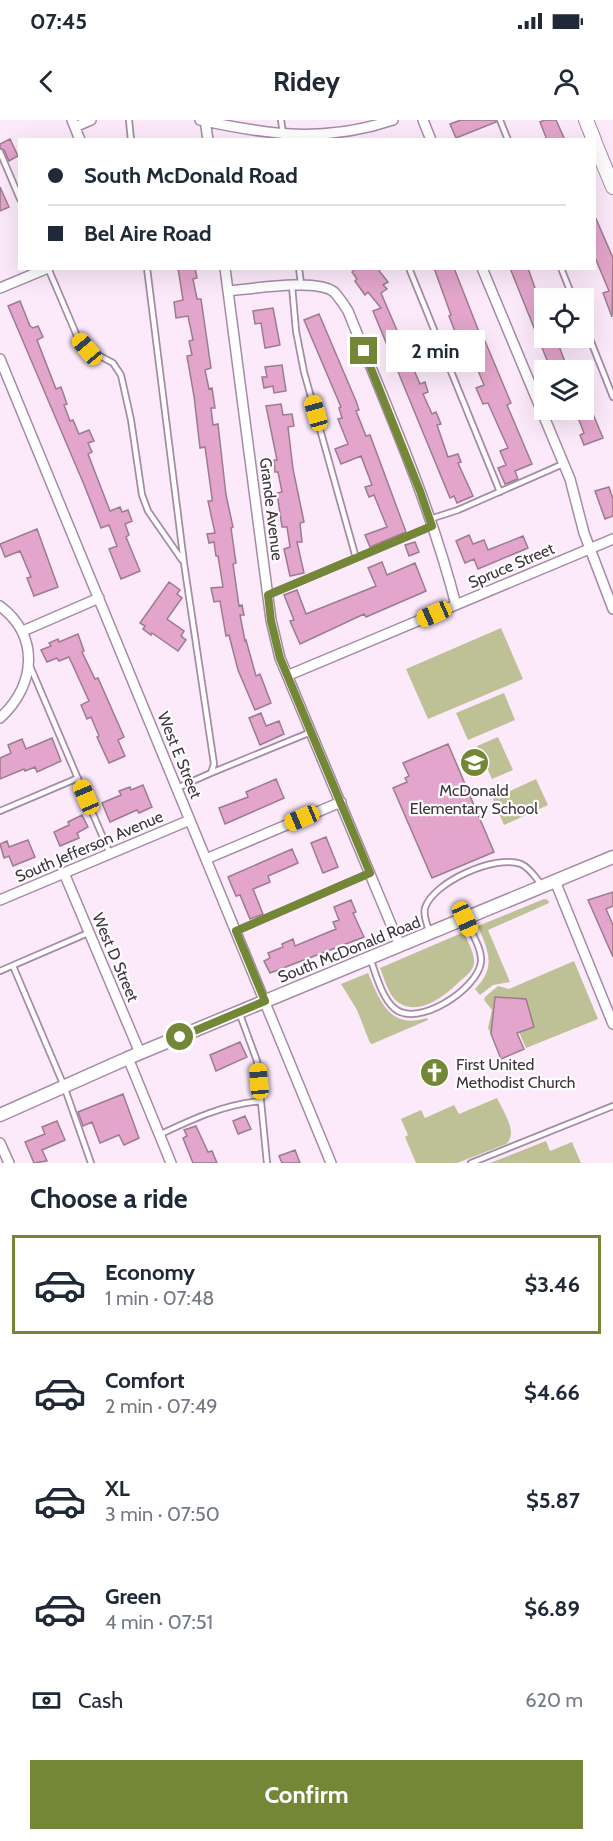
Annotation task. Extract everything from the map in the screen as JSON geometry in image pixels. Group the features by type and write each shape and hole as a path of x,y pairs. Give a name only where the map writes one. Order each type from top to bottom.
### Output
{"main road":[{"path":"586,120 593,138"},
{"path":"596,145 613,187"}],"street":[{"path":"74,124 91,120"},
{"path":"208,138 204,120 283,137 323,135 371,127 393,120"},
{"path":"423,120 430,138"},
{"path":"0,288 43,270"},
{"name":"Grande Avenue","path":"225,270 271,621 280,658 400,946"},
{"path":"483,270 564,464 590,549 613,609"},
{"path":"228,291 297,285 318,286 333,291 348,311 431,522 448,572 456,605"},
{"name":"West E Street","path":"0,359 332,1163"},
{"name":"Spruce Street","path":"289,675 613,539"},
{"path":"23,631 99,598"},
{"path":"0,606 13,616 23,631 29,652 27,672 20,693 11,708 0,717"},
{"path":"206,859 341,802"},
{"name":"South Jefferson Avenue","path":"0,900 190,819"},
{"name":"South McDonald Road","path":"0,1115 134,1055 613,857"},
{"name":"West D Street","path":"64,873 89,933 171,1163"},
{"path":"555,881 613,1024"},
{"path":"0,1143 9,1163"}],"lane":[{"path":"129,120 131,138"},
{"path":"281,120 283,137"},
{"path":"500,120 507,138"},
{"path":"0,152 18,194"},
{"path":"49,270 76,336 87,349 113,363 121,375 131,420 142,495 148,511 184,563"},
{"path":"147,270 184,563 214,764 211,773"},
{"path":"299,270 296,331 304,372 356,558"},
{"path":"410,270 500,492"},
{"path":"562,270 569,288"},
{"path":"594,348 613,397"},
{"path":"268,595 564,464"},
{"path":"28,661 110,854"},
{"path":"177,788 312,731"},
{"path":"0,811 78,778"},
{"path":"430,934 424,912 429,898 445,884 474,870 507,861 521,864 531,871 542,887"},
{"path":"236,931 370,873"},
{"path":"370,958 383,992 394,1009 409,1014 424,1013 452,999 477,975 481,962 479,949 465,919"},
{"path":"0,971 89,933"},
{"path":"13,966 64,1086 91,1163"},
{"path":"239,1012 257,1061 267,1163"},
{"path":"161,1134 210,1111 240,1103 261,1101"},
{"path":"471,1163 613,1106"}],"green space":[{"path":"501,628 523,679 428,719 406,669"},
{"path":"504,693 515,720 468,740 456,713"},
{"path":"498,737 513,770 492,779 477,746"},
{"path":"536,779 548,805 504,825 493,799"},
{"path":"544,899 549,903 488,930 510,982 493,985 480,995 475,989 486,973 488,959 478,926"},
{"path":"464,932 474,959 468,974 447,992 425,1005 409,1007 393,998 380,968"},
{"path":"574,961 598,1019 526,1048 519,1032 534,1027 526,999 495,997 491,1034 488,1028 492,1010 484,1000 485,997 498,986 509,989"},
{"path":"368,973 382,1003 395,1016 404,1020 414,1021 427,1018 428,1020 370,1043 357,1010 341,984"},
{"path":"497,1098 510,1128 510,1139 506,1144 457,1163 416,1163 405,1137 408,1135 401,1119 421,1110 425,1118 454,1105 459,1114"},
{"path":"546,1141 550,1151 572,1142 581,1163 490,1163"}],"building":[{"path":"461,120 496,120 496,122 456,138 450,124"},
{"path":"556,120 564,138 546,138 540,122"},
{"path":"10,139 18,156 9,161 4,150 0,148 0,144"},
{"path":"0,187 9,207 0,211"},
{"path":"596,219 613,258 612,317 603,293 609,291 596,260"},
{"path":"178,270 195,270 197,278 193,279 197,299 201,299 211,368 205,370 209,389 212,388 215,408 211,408 213,425 218,424 226,495 233,527 231,528 236,563 233,564 239,606 242,605 244,615 240,615 256,676 260,674 271,703 255,710 238,670 229,635 226,636 220,601 214,602 211,588 223,587 214,542 209,543 207,534 215,533 208,501 212,501 212,498 205,447 200,448 187,356 192,355 189,341 193,340 188,316 176,318 174,302 183,300"},
{"path":"354,270 379,270 388,282 383,285 387,289 381,293 420,384 425,382 428,392 423,394 432,414 436,412 441,424 437,425 448,457 458,454 461,462 458,463 473,496 457,503 454,496 450,498 373,311 381,308 368,292 365,295 355,281 357,279 352,272"},
{"path":"435,270 455,270 483,342 485,341 511,403 507,405 532,464 515,471 518,479 505,484 498,468 506,465 500,451 508,448 488,403 483,404 476,388 484,385 476,366 474,367 471,360 457,366 452,353 462,349 449,316 451,315"},
{"path":"511,270 529,270 535,288 534,328"},
{"path":"20,301 30,326 33,328 38,326 43,337 37,340 56,389 61,387 70,421 73,420 79,434 89,430 94,441 88,443 92,452 88,454 110,511 120,507 122,512 128,510 132,521 125,524 129,535 126,537 140,571 121,579 109,549 117,546 109,525 101,528 8,306"},
{"path":"273,308 280,345 265,348 261,323 255,324 253,311"},
{"path":"319,314 356,401 359,410 356,411 366,436 370,435 406,532 370,547 365,535 387,527 374,495 369,497 365,487 372,485 361,456 341,464 335,449 348,444 338,419 342,418 339,408 341,407 304,320"},
{"path":"542,348 560,348 564,360 547,360"},
{"path":"282,365 286,391 274,393 273,386 264,388 262,377 267,377 265,367"},
{"path":"281,404 283,415 292,414 294,426 288,427 293,469 304,522 300,523 302,542 297,542 304,573 290,576 284,549 290,547 287,527 282,527 277,493 282,492 278,472 275,472 274,460 277,460 266,406"},
{"path":"594,416 603,438 584,445 580,435 584,433 579,420 594,420"},
{"path":"609,487 613,499 613,516 605,519 595,491"},
{"path":"37,529 58,587 34,596 27,578 31,577 20,551 5,557 0,544"},
{"path":"469,535 473,544 484,540 488,550 523,536 528,548 478,569 474,559 465,563 456,541"},
{"path":"415,542 419,552 409,556 405,545"},
{"path":"382,562 387,575 415,563 426,591 366,617 364,614 300,644 290,621 294,620 284,595 297,590 306,614 376,586 368,568"},
{"path":"169,582 180,590 177,594 182,598 167,619 184,631 181,636 186,640 178,651 152,633 151,635 143,629 145,626 140,623"},
{"path":"78,634 84,651 82,652 95,679 98,678 124,737 118,740 125,756 109,763 91,717 87,719 81,705 89,701 69,657 47,662 41,650 51,646 49,643 58,639 59,642"},
{"path":"261,713 266,726 279,721 284,734 260,745 249,718"},
{"path":"52,738 61,761 37,772 35,767 25,771 24,769 0,779 0,758 11,753 8,745 22,739 26,749"},
{"path":"448,744 494,852 432,878 393,788 407,782 405,778 409,776 403,763"},
{"path":"276,779 284,798 225,824 219,808 248,797 246,792"},
{"path":"143,785 152,807 139,813 137,810 110,822 102,803 121,795 119,791 130,787 131,790"},
{"path":"82,815 88,827 77,833 79,838 60,846 54,832 69,825 68,822"},
{"path":"326,837 338,867 323,873 311,843"},
{"path":"28,840 35,857 13,866 9,856 4,858 0,844 7,841 9,847"},
{"path":"292,849 298,863 268,876 270,882 253,889 263,914 250,919 240,895 236,896 228,877"},
{"path":"613,892 613,906 606,909 613,925 613,957 588,900"},
{"path":"351,900 356,912 353,913 364,937 270,973 264,961 270,958 268,953 283,947 282,944 293,939 295,946 336,929 333,922 339,920 334,907"},
{"path":"495,997 526,999 534,1027 517,1033 524,1049 501,1059 491,1034"},
{"path":"240,1042 247,1057 216,1071 210,1055"},
{"path":"123,1094 139,1138 124,1145 119,1135 100,1143 92,1122 83,1126 78,1112"},
{"path":"245,1116 251,1129 238,1134 233,1121"},
{"path":"57,1121 65,1140 42,1150 47,1161 34,1163 25,1142 45,1134 42,1127"},
{"path":"196,1126 208,1152 212,1151 217,1163 193,1163 183,1138 187,1136 184,1130"},
{"path":"295,1150 300,1163 282,1163 279,1156"}],"place":[{"name":"McDonald Elementary School","path":"474,762"},
{"name":"First United Methodist Church","path":"435,1073"}],"route":[{"path":"180,1037 265,1001 236,931 370,873 280,658 271,621 268,595 432,526 364,351"}]}
